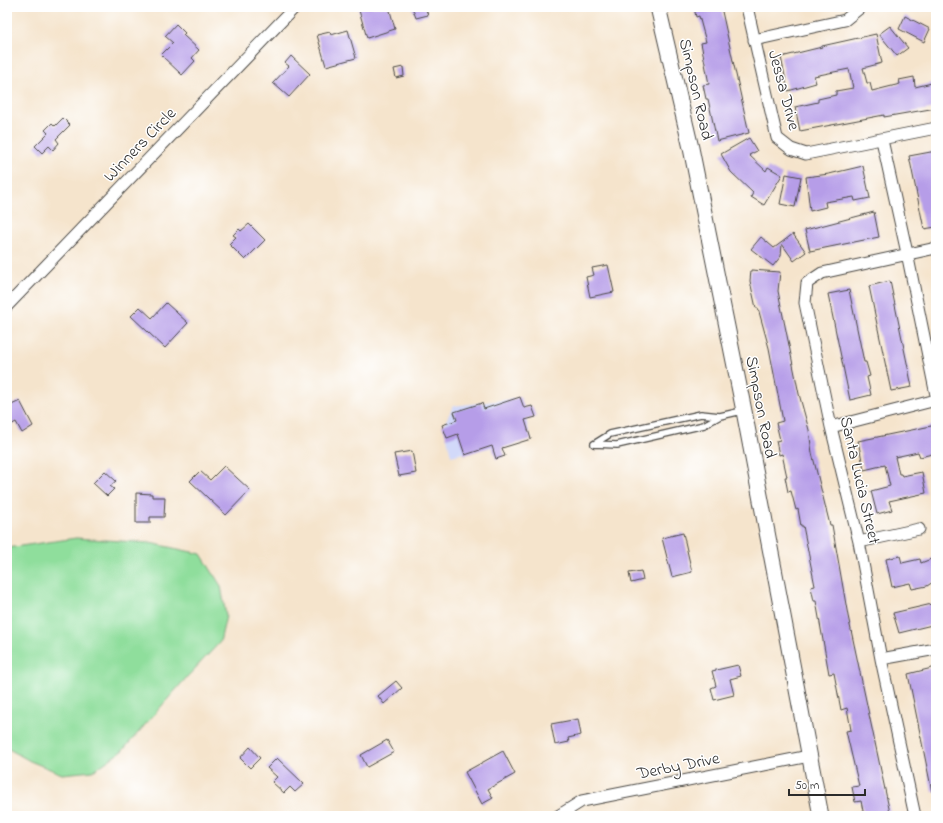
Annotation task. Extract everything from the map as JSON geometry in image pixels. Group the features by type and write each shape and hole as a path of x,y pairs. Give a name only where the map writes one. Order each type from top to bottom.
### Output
{"main road":[{"name":"Simpson Road","path":"658,7 691,148 744,411 821,816"}],"street":[{"name":"Winners Circle","path":"7,306 295,7"},
{"name":"Jessa Drive","path":"747,7 777,138 791,149 806,154 936,128"},
{"path":"754,40 845,20 861,7"},
{"path":"882,140 936,395"},
{"name":"Santa Lucia Street","path":"915,816 881,660 859,542 831,427 805,303 807,283 822,273 907,253 936,248"},
{"path":"831,427 936,400"},
{"path":"859,542 919,529"},
{"path":"881,660 936,649"},
{"name":"Derby Drive","path":"558,816 582,801 809,756"}],"lane":[{"path":"720,416 701,414 610,434 594,444 617,445 704,425 720,416 744,411"}],"shaded area":[{"path":"521,398 531,439 451,456 444,425 453,406"}],"green space":[{"path":"76,538 150,543 201,554 221,586 226,616 220,642 123,750 93,771 62,774 30,761 7,748 7,548"}],"building":[{"path":"358,7 389,7 395,29 367,38"},
{"path":"412,7 425,7 428,15 416,18"},
{"path":"694,7 721,7 749,133 717,141 708,99 706,99 703,85 709,84 701,43 706,42 699,16 696,17"},
{"path":"905,16 930,29 924,42 899,29"},
{"path":"176,24 185,33 183,35 199,50 192,58 195,61 182,75 161,55 173,43 165,36"},
{"path":"890,26 908,48 897,56 879,34"},
{"path":"348,30 356,58 326,66 317,35 330,32 331,35"},
{"path":"876,34 882,63 863,68 867,83 870,83 872,91 900,84 899,80 914,77 915,87 936,82 936,108 884,117 884,115 800,131 795,107 818,102 818,99 836,95 836,91 853,88 849,69 814,76 816,83 788,91 781,57"},
{"path":"291,56 310,74 289,97 273,83 289,66 285,63"},
{"path":"403,67 404,76 396,78 394,69"},
{"path":"63,118 70,125 56,139 59,143 53,150 49,146 42,153 35,146 48,133 45,130 52,123 55,126"},
{"path":"749,138 757,151 749,155 766,171 768,167 782,175 764,205 751,197 753,193 731,172 721,154"},
{"path":"936,151 936,227 924,229 909,156"},
{"path":"863,166 870,198 855,201 854,197 825,202 826,207 810,211 806,177 829,174"},
{"path":"786,174 801,177 795,207 780,204"},
{"path":"874,212 879,237 810,251 805,230"},
{"path":"249,224 265,240 245,260 229,244 236,237 233,235 239,229 241,231"},
{"path":"793,234 806,252 794,261 782,244 781,256 773,266 751,249 761,237 774,248"},
{"path":"608,265 614,292 590,297 586,277 594,275 592,268"},
{"path":"751,270 780,272 778,291 784,321 799,394 809,430 812,453 830,525 832,525 848,616 890,813 864,816 861,801 855,802 852,787 859,786 846,731 851,730 847,708 841,710 834,673 829,674 816,601 814,601 811,587 815,586 803,526 801,526 798,509 796,510 791,491 788,492 785,477 787,477 782,454 779,455 776,441 780,440 776,423 783,421 769,348 758,308 756,308 750,281"},
{"path":"890,281 912,387 891,391 869,286"},
{"path":"849,290 864,362 866,362 870,376 867,377 871,395 850,400 828,294"},
{"path":"166,303 188,323 165,348 131,316 140,307 152,318"},
{"path":"520,397 524,408 532,406 536,417 525,420 531,439 502,448 505,456 496,459 492,446 465,455 458,434 447,438 442,425 457,420 454,412 482,403 484,409"},
{"path":"20,401 33,426 22,433 16,422 7,427 7,407"},
{"path":"936,425 936,453 920,457 918,452 895,457 899,474 902,476 922,472 926,493 889,501 892,510 877,514 871,491 890,486 885,465 864,470 858,441"},
{"path":"412,451 416,473 399,476 394,454"},
{"path":"224,466 250,490 226,515 190,481 200,471 210,480"},
{"path":"105,471 116,481 110,486 114,489 107,496 93,483"},
{"path":"136,493 152,494 152,497 165,497 164,517 150,517 150,523 136,523"},
{"path":"683,533 692,572 672,577 662,538"},
{"path":"900,556 902,563 920,559 921,563 936,557 936,580 927,586 912,589 910,583 892,587 886,559"},
{"path":"641,571 643,580 631,583 629,573"},
{"path":"936,603 936,624 899,633 893,613"},
{"path":"738,665 741,676 730,679 734,695 714,700 711,688 716,686 712,671"},
{"path":"936,667 936,792 932,792 908,674"},
{"path":"396,681 402,688 384,704 378,696"},
{"path":"578,719 581,735 568,738 569,742 555,745 551,724"},
{"path":"387,740 394,752 367,767 361,755"},
{"path":"250,747 260,758 250,768 240,758"},
{"path":"503,751 515,774 488,789 493,798 482,804 465,772"},
{"path":"277,758 304,784 295,792 290,787 284,793 272,782 277,777 267,768"}]}
